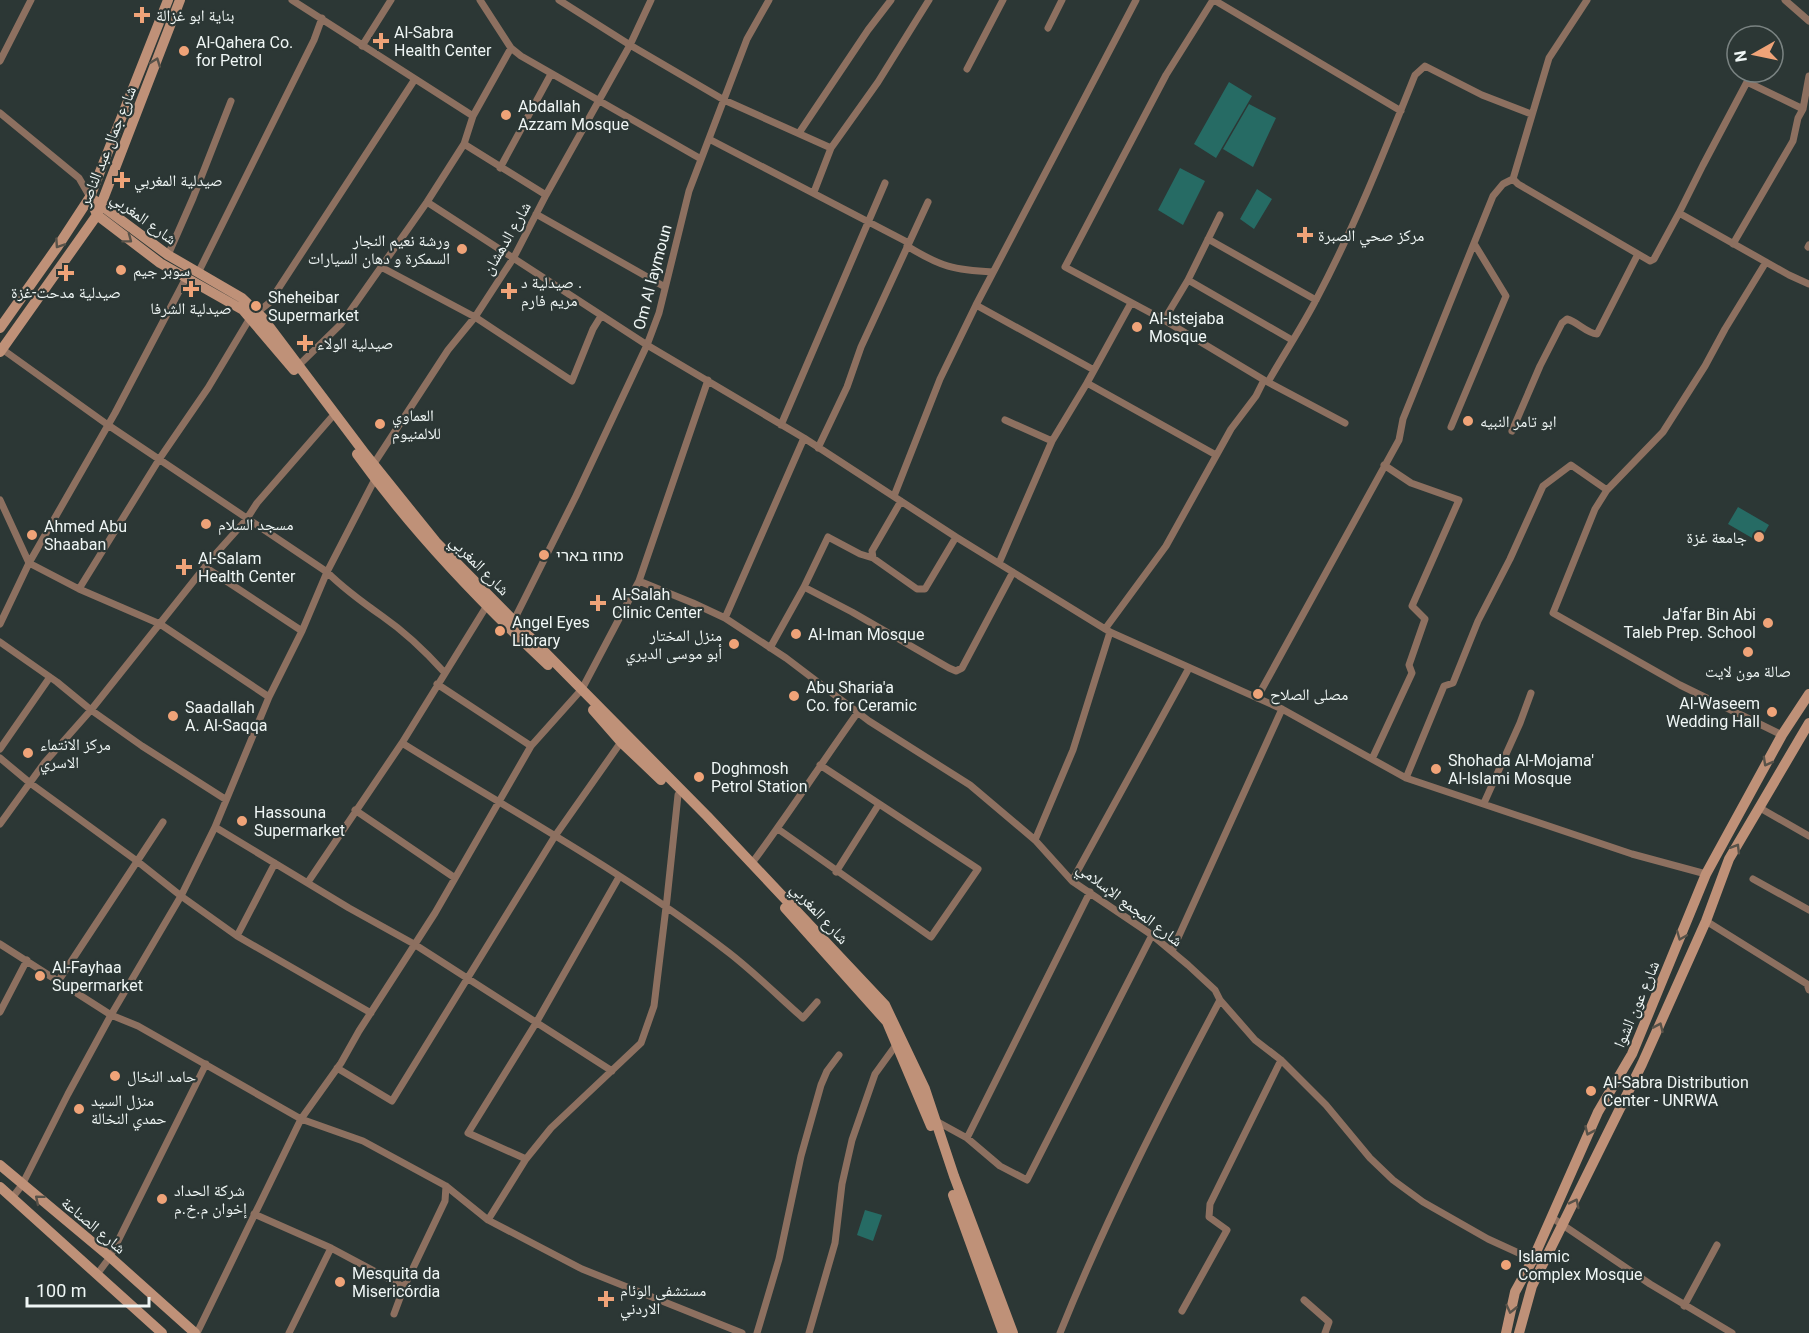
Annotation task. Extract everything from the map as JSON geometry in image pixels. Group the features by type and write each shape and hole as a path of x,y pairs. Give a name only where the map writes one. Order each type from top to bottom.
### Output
{"main road":[{"name":"شارع جمال عبد الناصر","path":"0,328 90,197 168,0"},
{"name":"شارع جمال عبد الناصر","path":"1,350 98,210 180,0"},
{"name":"شارع المغربي","path":"90,197 98,210 160,263 254,315 299,365 436,542 514,620 580,691 752,863 885,1005 925,1089 954,1176 1013,1333"},
{"name":"شارع المغربي","path":"98,210 168,255 242,298 375,479 431,548 486,607 580,691 621,742 678,795 846,974 887,1022 931,1125 951,1188 1004,1333"},
{"name":"شارع عون الشوا","path":"1506,1333 1515,1292 1533,1259 1598,1112 1632,1054 1706,874 1782,735 1809,694"},
{"name":"شارع عون الشوا","path":"1519,1333 1532,1286 1564,1226 1642,1064 1706,921 1730,859 1809,723"},
{"name":"شارع الصناعة","path":"0,1165 196,1333"},
{"name":"شارع الصناعة","path":"0,1186 162,1333"}],"street":[{"path":"0,61 31,0"},
{"path":"292,0 473,116"},
{"path":"362,46 391,0"},
{"path":"481,0 511,48 551,74 701,159"},
{"path":"559,0 724,100 831,148"},
{"name":"شارع الدهشان","path":"373,463 513,257 630,45 651,0"},
{"name":"Om Al laymoun","path":"514,620 576,496 647,345 659,313 689,191 747,39 769,0"},
{"path":"799,133 868,30 891,0"},
{"path":"814,192 831,148 878,82 929,0"},
{"path":"967,69 1004,0"},
{"path":"1048,28 1062,0"},
{"path":"894,496 940,379 976,304 1136,0"},
{"path":"1346,423 1266,381 1164,320 1065,267 1166,75 1214,0 1401,111"},
{"path":"1257,699 1399,440 1403,419 1493,196 1503,184 1513,179 1549,58 1587,0"},
{"path":"1785,0 1809,21"},
{"path":"198,273 314,40 322,18"},
{"path":"299,365 341,324 427,202 464,144 473,116 511,48"},
{"path":"1035,840 1073,750 1107,631 1166,546 1231,429 1266,381 1316,300 1355,220 1415,75 1425,66 1482,95 1531,114"},
{"path":"500,168 551,74"},
{"path":"1732,243 1793,141 1798,118 1803,109 1809,76"},
{"path":"79,589 160,458 254,315 269,303 415,79"},
{"path":"1513,179 1650,261 1654,259 1679,213 1747,82 1803,109"},
{"path":"168,255 231,101"},
{"path":"0,113 79,178 90,197"},
{"path":"709,139 869,222 908,244 929,260 957,270 993,272"},
{"path":"464,144 546,195"},
{"path":"781,425 885,183"},
{"path":"427,202 601,316 804,438 956,537 1107,631 1282,709 1406,778 1632,854 1706,874"},
{"path":"818,448 847,387 861,347 928,202"},
{"path":"1679,213 1809,284"},
{"path":"536,214 665,287"},
{"path":"1164,320 1188,280 1220,215"},
{"path":"1208,239 1316,300"},
{"path":"1451,427 1506,296 1475,245"},
{"path":"1512,431 1540,366 1562,323 1567,319 1575,321 1591,334 1597,334 1638,254"},
{"path":"1766,262 1725,329 1706,366 1663,432 1607,490 1595,509 1553,614 1680,685 1782,735"},
{"path":"381,267 475,316 572,381 593,329 601,316"},
{"path":"0,624 29,563 108,425 186,278"},
{"path":"1188,280 1292,340"},
{"path":"999,563 1052,441 1131,303"},
{"path":"976,304 1094,370"},
{"path":"1,350 108,425 160,458 246,520 327,572 348,593 383,616 424,650 444,672"},
{"path":"196,1333 301,1119 338,1068 455,878 531,746 580,691 639,581 708,380"},
{"path":"1087,383 1216,455"},
{"path":"0,824 30,783 246,520 257,503 331,418"},
{"path":"1005,420 1052,441"},
{"path":"725,618 804,438"},
{"path":"12,1198 22,1185 111,1015 181,896 327,572 375,479 373,463"},
{"path":"1372,759 1412,674 1409,665 1425,619 1412,606 1459,500 1411,483 1384,465"},
{"path":"1406,778 1444,686 1453,683 1478,621 1543,486 1571,465 1607,490"},
{"path":"0,500 29,563 79,589 160,624 269,697"},
{"path":"873,558 872,551 901,501"},
{"path":"770,648 790,615 828,537 873,558 921,591 925,589 956,537"},
{"path":"206,567 302,631"},
{"path":"804,587 956,671 962,668 1013,572"},
{"name":"شارع المجمع الإسلامي","path":"639,581 725,618 858,712 970,785 1035,840 1072,881 1152,935 1215,990 1255,1040 1281,1060 1326,1105 1370,1158 1394,1180 1422,1202 1468,1228 1544,1264"},
{"path":"308,882 402,743 486,607"},
{"path":"0,642 142,747 225,800"},
{"path":"1072,881 1189,668"},
{"path":"0,749 50,677"},
{"path":"437,684 531,746"},
{"path":"1484,803 1531,693"},
{"path":"1172,951 1282,709"},
{"path":"752,863 858,712"},
{"path":"338,1068 392,1101 555,836 621,742"},
{"path":"402,743 555,836 666,908 728,952 804,1018 817,1002"},
{"path":"0,758 30,783 237,936 371,1013"},
{"path":"778,829 931,937 978,868 820,765"},
{"path":"488,1220 526,1159 551,1128 641,1043 654,1006 678,795"},
{"path":"837,872 879,804"},
{"path":"1760,808 1809,836"},
{"path":"355,810 455,878"},
{"path":"59,980 163,822"},
{"path":"214,827 414,944 612,1071"},
{"path":"237,936 275,863"},
{"path":"526,1159 468,1133 536,1023 619,877"},
{"path":"1753,879 1809,910"},
{"path":"967,1138 1090,891"},
{"path":"1706,921 1807,984 1809,990"},
{"path":"936,1121 967,1138 1000,1166 1028,1180 1152,935"},
{"path":"0,944 111,1015 138,1026 301,1119 363,1142 446,1186 488,1220 582,1269 742,1333"},
{"path":"0,1012 27,960"},
{"path":"1060,1333 1089,1261 1156,1120 1221,1000"},
{"path":"809,1333 835,1243 842,1184 852,1140 875,1074 896,1045"},
{"path":"757,1333 779,1259 801,1156 821,1085 827,1071 839,1055"},
{"path":"1182,1311 1227,1230 1209,1217 1210,1204 1281,1060"},
{"path":"98,1273 110,1257 206,1064"},
{"path":"394,1314 404,1287 445,1201 446,1186"},
{"path":"255,1214 331,1248 404,1287"},
{"path":"1551,1217 1684,1305 1732,1333"},
{"path":"1684,1305 1717,1245"},
{"path":"289,1333 331,1248"},
{"path":"1304,1300 1329,1322 1325,1333"}],"shaded area":[{"path":"1229,82 1252,96 1216,158 1194,144"},
{"path":"1249,104 1276,118 1253,167 1223,149"},
{"path":"1180,168 1205,181 1183,225 1158,210"},
{"path":"1257,189 1272,199 1254,229 1240,219"},
{"path":"1738,507 1769,525 1759,542 1728,524"},
{"path":"865,1210 882,1215 873,1241 857,1235"}],"place":[{"name":"بناية ابو غزالة","path":"142,15"},
{"name":"Al-Sabra Health Center","path":"381,41"},
{"name":"Al-Qahera Co. for Petrol","path":"184,51"},
{"name":"Abdallah Azzam Mosque","path":"506,115"},
{"name":"صيدلية المغربي","path":"122,180"},
{"name":"مركز صحي الصبرة","path":"1305,235"},
{"name":"ورشة نعيم النجار السمكرة و دهان السيارات","path":"462,249"},
{"name":"سوبر جيم","path":"121,270"},
{"name":"صيدلية مدحت-غزة","path":"66,273"},
{"name":"صيدلية الشرفا","path":"191,289"},
{"name":"صيدلية د . مريم فارم","path":"509,291"},
{"name":"Sheheibar Supermarket","path":"256,306"},
{"name":"Al-Istejaba Mosque","path":"1137,327"},
{"name":"صيدلية الولاء","path":"305,343"},
{"name":"ابو تامر النبيه","path":"1468,421"},
{"name":"العماوي للالمنيوم","path":"380,424"},
{"name":"مسجد السلام","path":"206,524"},
{"name":"Ahmed Abu Shaaban","path":"32,535"},
{"name":"جامعة غزة","path":"1759,537"},
{"name":"מחוז בארי","path":"544,555"},
{"name":"Al-Salam Health Center","path":"184,567"},
{"name":"Al-Salah Clinic Center","path":"598,603"},
{"name":"Ja'far Bin Abi Taleb Prep. School","path":"1768,623"},
{"name":"Angel Eyes Library","path":"500,631"},
{"name":"Al-Iman Mosque","path":"796,634"},
{"name":"منزل المختار أبو موسى الديري","path":"734,644"},
{"name":"صالة مون لايت","path":"1748,652"},
{"name":"مصلى الصلاح","path":"1258,694"},
{"name":"Abu Sharia'a Co. for Ceramic","path":"794,696"},
{"name":"Al-Waseem Wedding Hall","path":"1772,712"},
{"name":"Saadallah A. Al-Saqqa","path":"173,716"},
{"name":"مركز الانتماء الاسري","path":"28,753"},
{"name":"Shohada Al-Mojama' Al-Islami Mosque","path":"1436,769"},
{"name":"Doghmosh Petrol Station","path":"699,777"},
{"name":"Hassouna Supermarket","path":"242,821"},
{"name":"Al-Fayhaa Supermarket","path":"40,976"},
{"name":"حامد النخال","path":"115,1076"},
{"name":"Al-Sabra Distribution Center - UNRWA","path":"1591,1091"},
{"name":"منزل السيد حمدي النخالة","path":"79,1109"},
{"name":"شركة الحداد إخوان م.خ.م","path":"162,1199"},
{"name":"Islamic Complex Mosque","path":"1506,1265"},
{"name":"Mesquita da Misericórdia","path":"340,1282"},
{"name":"مستشفى الوئام الاردني","path":"606,1299"}]}
